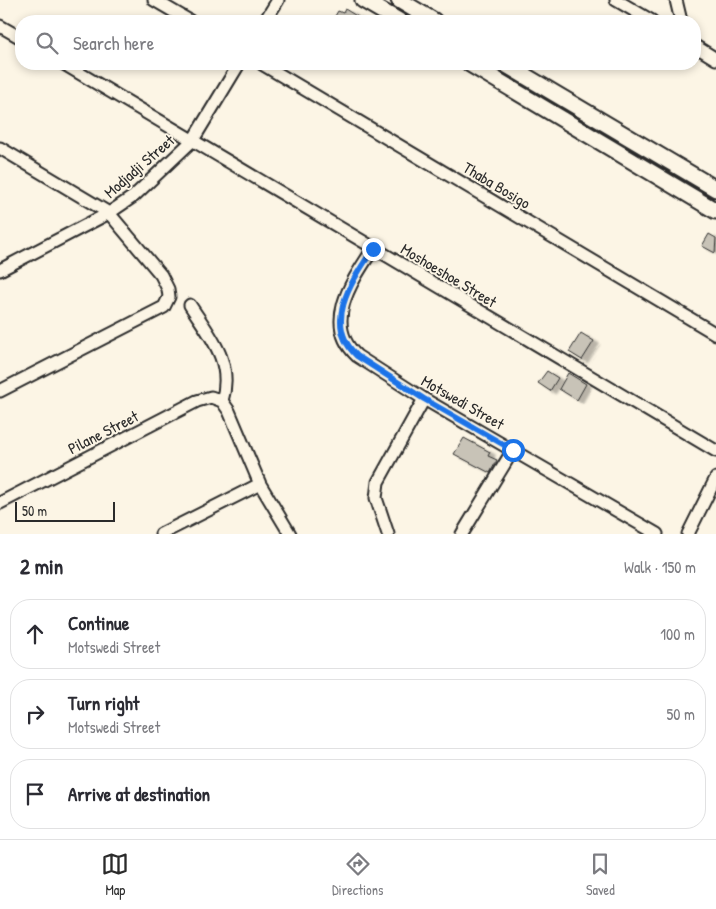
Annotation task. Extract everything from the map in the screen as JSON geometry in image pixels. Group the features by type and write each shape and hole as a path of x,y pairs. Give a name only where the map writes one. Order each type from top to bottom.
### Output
{"main road":[{"path":"363,0 389,15"},
{"path":"399,0 424,15"},
{"path":"480,70 716,211"},
{"path":"515,70 716,189"}],"street":[{"path":"154,0 180,15"},
{"path":"269,15 278,0"},
{"path":"616,0 642,15"},
{"path":"676,0 680,15"},
{"path":"0,26 15,35"},
{"path":"701,50 716,59"},
{"name":"Moshoeshoe Street","path":"74,70 716,451"},
{"name":"Modjadji Street","path":"0,270 109,213 134,196 193,140 235,70"},
{"name":"Thaba Bosigo","path":"272,70 716,334"},
{"path":"0,148 109,213 161,275 168,289 169,297 164,307 0,391"},
{"name":"Motswedi Street","path":"373,249 351,284 346,296 341,329 348,348 357,356 424,399 658,534"},
{"path":"190,305 221,353 226,375 226,390 222,402 229,411 260,484 290,534"},
{"name":"Pilane Street","path":"0,503 197,401 211,398 222,402"},
{"path":"388,534 376,498 378,482 424,399"},
{"path":"462,534 513,450"},
{"path":"688,534 716,478"},
{"path":"161,534 260,484"}],"building":[{"path":"345,9 355,15 336,15 338,11 343,13"},
{"path":"709,234 716,238 715,253 702,246"},
{"path":"581,333 594,341 582,360 569,352"},
{"path":"547,371 558,378 550,391 538,383"},
{"path":"568,373 586,384 577,400 559,389"},
{"path":"464,438 490,452 488,456 497,460 490,473 454,454"}],"route":[{"path":"373,249 351,284 346,296 341,329 348,348 357,356 424,399 513,450"}]}
